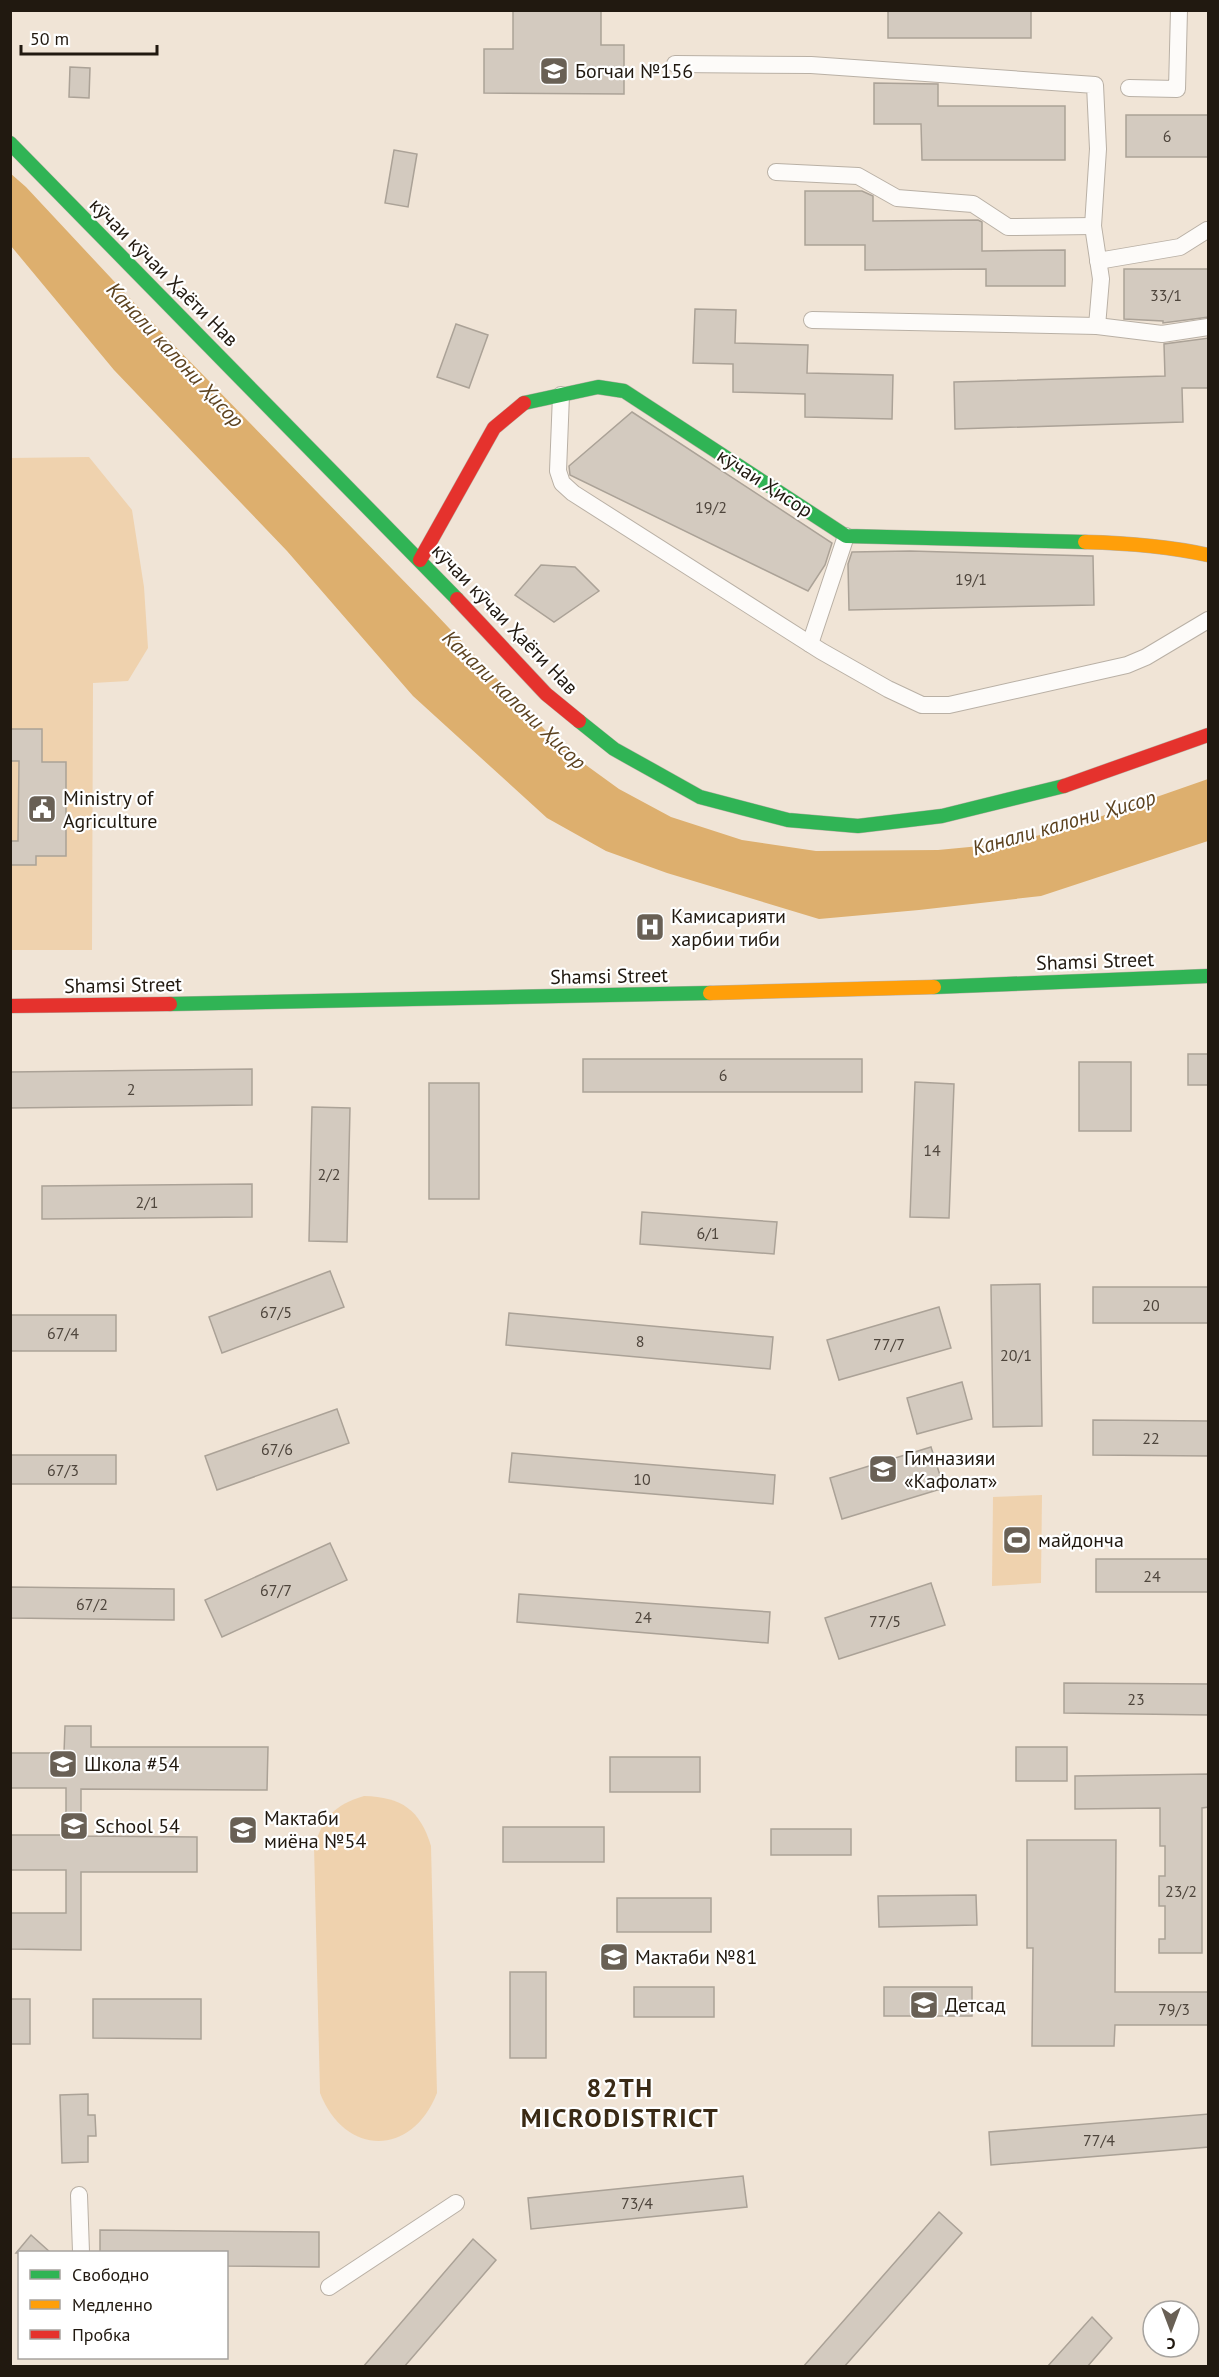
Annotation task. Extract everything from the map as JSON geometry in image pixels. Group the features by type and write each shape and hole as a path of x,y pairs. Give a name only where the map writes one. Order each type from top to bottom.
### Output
{"street":[{"path":"1130,88 1177,89 1179,10"},
{"path":"675,64 812,65 1095,85 1098,149 1093,226 1101,279 1096,326"},
{"name":"кӯчаи кӯчаи Ҳаёти Нав","path":"10,143 420,560 546,694 614,749 700,797 788,820 858,826 942,816 1050,791 1209,735"},
{"path":"776,172 858,177 897,198 973,204 1008,227 1093,226"},
{"path":"1098,261 1180,247 1207,230"},
{"path":"812,320 1096,326 1162,334 1209,327"},
{"name":"кӯчаи Ҳисор","path":"420,560 494,428 525,402 598,387 624,391 846,536"},
{"path":"561,395 558,471 562,483 573,493 810,644 888,689 922,705 949,705 1127,665 1146,657 1209,620"},
{"path":"810,644 846,536 1130,543 1177,548 1209,555"},
{"name":"Shamsi Street","path":"10,1006 404,1001 897,988 1209,976"},
{"path":"79,2195 81,2251"},
{"path":"328,2287 456,2203"}],"shaded area":[{"path":"89,457 132,510 144,587 148,648 128,681 93,683 92,950 11,950 10,458"},
{"name":"майдонча","path":"1042,1495 1041,1583 992,1586 993,1497"},
{"path":"364,1796 389,1799 408,1808 421,1823 431,1846 437,2093 426,2114 412,2129 396,2138 378,2141 361,2138 345,2129 331,2114 320,2093 314,1846 326,1820 338,1808"}],"water":[{"name":"Канали калони Ҳисор","path":"10,173 26,187 167,338 432,610 561,747 619,789 671,817 742,840 816,851 938,850 1001,844 1062,830 1208,779 1208,841 1041,896 819,919 667,873 606,851 547,818 413,696 287,551 114,370 11,246"}],"building":[{"name":"Богчаи №156","path":"513,10 601,10 601,45 624,45 624,94 484,93 484,49 513,49"},
{"path":"888,10 1031,10 1031,38 888,38"},
{"path":"70,67 90,68 89,98 69,97"},
{"path":"874,83 938,84 938,106 1065,106 1065,160 922,160 921,124 874,124"},
{"path":"1126,115 1209,115 1209,157 1126,157"},
{"path":"394,150 417,154 408,207 385,203"},
{"path":"805,191 862,191 873,196 873,221 978,220 982,222 982,251 1065,250 1065,286 986,286 986,269 865,270 865,245 805,245"},
{"path":"1124,269 1209,269 1209,317 1163,323 1163,321 1124,319"},
{"path":"695,309 736,310 735,343 808,345 807,373 893,375 892,419 805,417 805,394 733,392 733,364 693,363"},
{"path":"456,324 488,335 469,388 437,377"},
{"path":"1209,338 1209,388 1182,388 1183,422 955,429 954,382 1165,376 1164,344"},
{"path":"632,412 832,543 825,565 808,591 570,475 569,466"},
{"path":"910,551 1093,556 1094,605 849,610 848,564 852,552"},
{"path":"541,565 575,567 599,591 554,622 515,595"},
{"name":"Ministry of Agriculture","path":"10,729 42,729 42,762 66,762 66,856 36,856 36,865 10,865 10,841 18,841 19,761 10,761"},
{"path":"1188,1054 1209,1054 1209,1085 1188,1085"},
{"path":"583,1059 862,1059 862,1092 583,1092"},
{"path":"1079,1062 1131,1062 1131,1131 1079,1131"},
{"path":"252,1069 252,1105 10,1108 10,1072"},
{"path":"915,1082 954,1084 949,1218 910,1217"},
{"path":"429,1083 479,1083 479,1199 429,1199"},
{"path":"312,1107 350,1108 347,1242 309,1241"},
{"path":"252,1184 252,1217 42,1219 42,1186"},
{"path":"642,1212 777,1222 774,1254 640,1244"},
{"path":"330,1271 344,1307 222,1353 209,1317"},
{"path":"1040,1284 1042,1426 993,1427 991,1285"},
{"path":"1093,1287 1209,1287 1209,1323 1093,1323"},
{"path":"939,1307 951,1348 839,1380 827,1340"},
{"path":"509,1313 773,1337 770,1369 506,1345"},
{"path":"10,1315 116,1315 116,1351 10,1351"},
{"path":"962,1382 972,1419 917,1434 907,1398"},
{"path":"337,1409 349,1443 217,1490 205,1456"},
{"path":"1093,1420 1209,1421 1209,1456 1093,1455"},
{"path":"931,1447 944,1488 842,1519 830,1478"},
{"path":"512,1453 775,1475 773,1504 509,1482"},
{"path":"10,1455 116,1455 116,1484 10,1484"},
{"path":"330,1543 347,1580 222,1637 205,1600"},
{"path":"1096,1559 1209,1559 1209,1592 1096,1592"},
{"path":"931,1583 945,1625 839,1659 825,1618"},
{"path":"10,1587 174,1589 174,1620 10,1618"},
{"path":"519,1594 770,1612 768,1643 517,1622"},
{"path":"1064,1683 1209,1684 1209,1715 1064,1713"},
{"path":"65,1726 91,1726 91,1747 268,1747 267,1790 81,1789 81,1836 197,1837 197,1872 81,1872 81,1950 10,1949 10,1913 66,1913 66,1870 10,1870 10,1835 66,1835 66,1788 10,1788 10,1753 64,1753"},
{"path":"1016,1747 1067,1747 1067,1781 1016,1781"},
{"path":"610,1757 700,1757 700,1792 610,1792"},
{"path":"1209,1774 1209,1807 1202,1808 1202,1953 1159,1953 1159,1939 1165,1939 1165,1906 1159,1906 1159,1876 1165,1876 1165,1846 1160,1846 1160,1808 1075,1809 1075,1776"},
{"path":"503,1827 604,1827 604,1862 503,1862"},
{"path":"771,1829 851,1829 851,1855 771,1855"},
{"path":"1027,1840 1116,1840 1115,1992 1209,1992 1209,2025 1115,2025 1114,2046 1032,2046 1033,1948 1027,1948"},
{"path":"976,1895 977,1925 879,1927 878,1896"},
{"path":"617,1898 711,1898 711,1932 617,1932"},
{"path":"510,1972 546,1972 546,2058 510,2058"},
{"path":"634,1987 714,1987 714,2017 634,2017"},
{"path":"884,1987 972,1987 972,2016 884,2016"},
{"path":"10,1999 30,1999 30,2044 10,2044"},
{"path":"93,1999 201,1999 201,2039 93,2038"},
{"path":"88,2094 88,2115 95,2115 96,2136 88,2136 88,2162 62,2163 60,2095"},
{"path":"1209,2114 1209,2147 991,2165 989,2132"},
{"path":"743,2176 747,2207 531,2229 528,2198"},
{"path":"939,2212 962,2233 844,2367 803,2367"},
{"path":"100,2230 319,2232 319,2267 228,2266 228,2251 100,2251"},
{"path":"31,2235 49,2251 18,2251 16,2253"},
{"path":"473,2239 496,2260 404,2367 363,2367"},
{"path":"1092,2317 1112,2338 1087,2367 1047,2367"}],"traffic: fast":[{"path":"10,143 457,599"},
{"path":"524,403 598,387 624,391 846,536 1085,542"},
{"path":"579,721 614,749 700,797 788,820 858,826 942,816 1064,786"},
{"path":"934,987 1208,976"},
{"path":"170,1004 710,993"}],"traffic: slow":[{"path":"1085,542 1177,549 1208,555"},
{"path":"710,993 934,987"}],"traffic: jam":[{"path":"420,560 494,428 524,403"},
{"path":"457,599 546,694 579,721"},
{"path":"1064,786 1208,735"},
{"path":"10,1006 170,1004"}],"place":[{"name":"Богчаи №156","path":"554,71"},
{"name":"Ministry of Agriculture","path":"42,809"},
{"name":"Камисарияти харбии тиби","path":"650,927"},
{"name":"Гимназияи «Кафолат»","path":"883,1469"},
{"name":"майдонча","path":"1017,1540"},
{"name":"Школа #54","path":"63,1764"},
{"name":"School 54","path":"74,1826"},
{"name":"Мактаби миёна №54","path":"243,1830"},
{"name":"Мактаби №81","path":"614,1957"},
{"name":"Детсад","path":"924,2005"}],"district":[{"name":"82TH MICRODISTRICT","path":"620,2103"}]}
